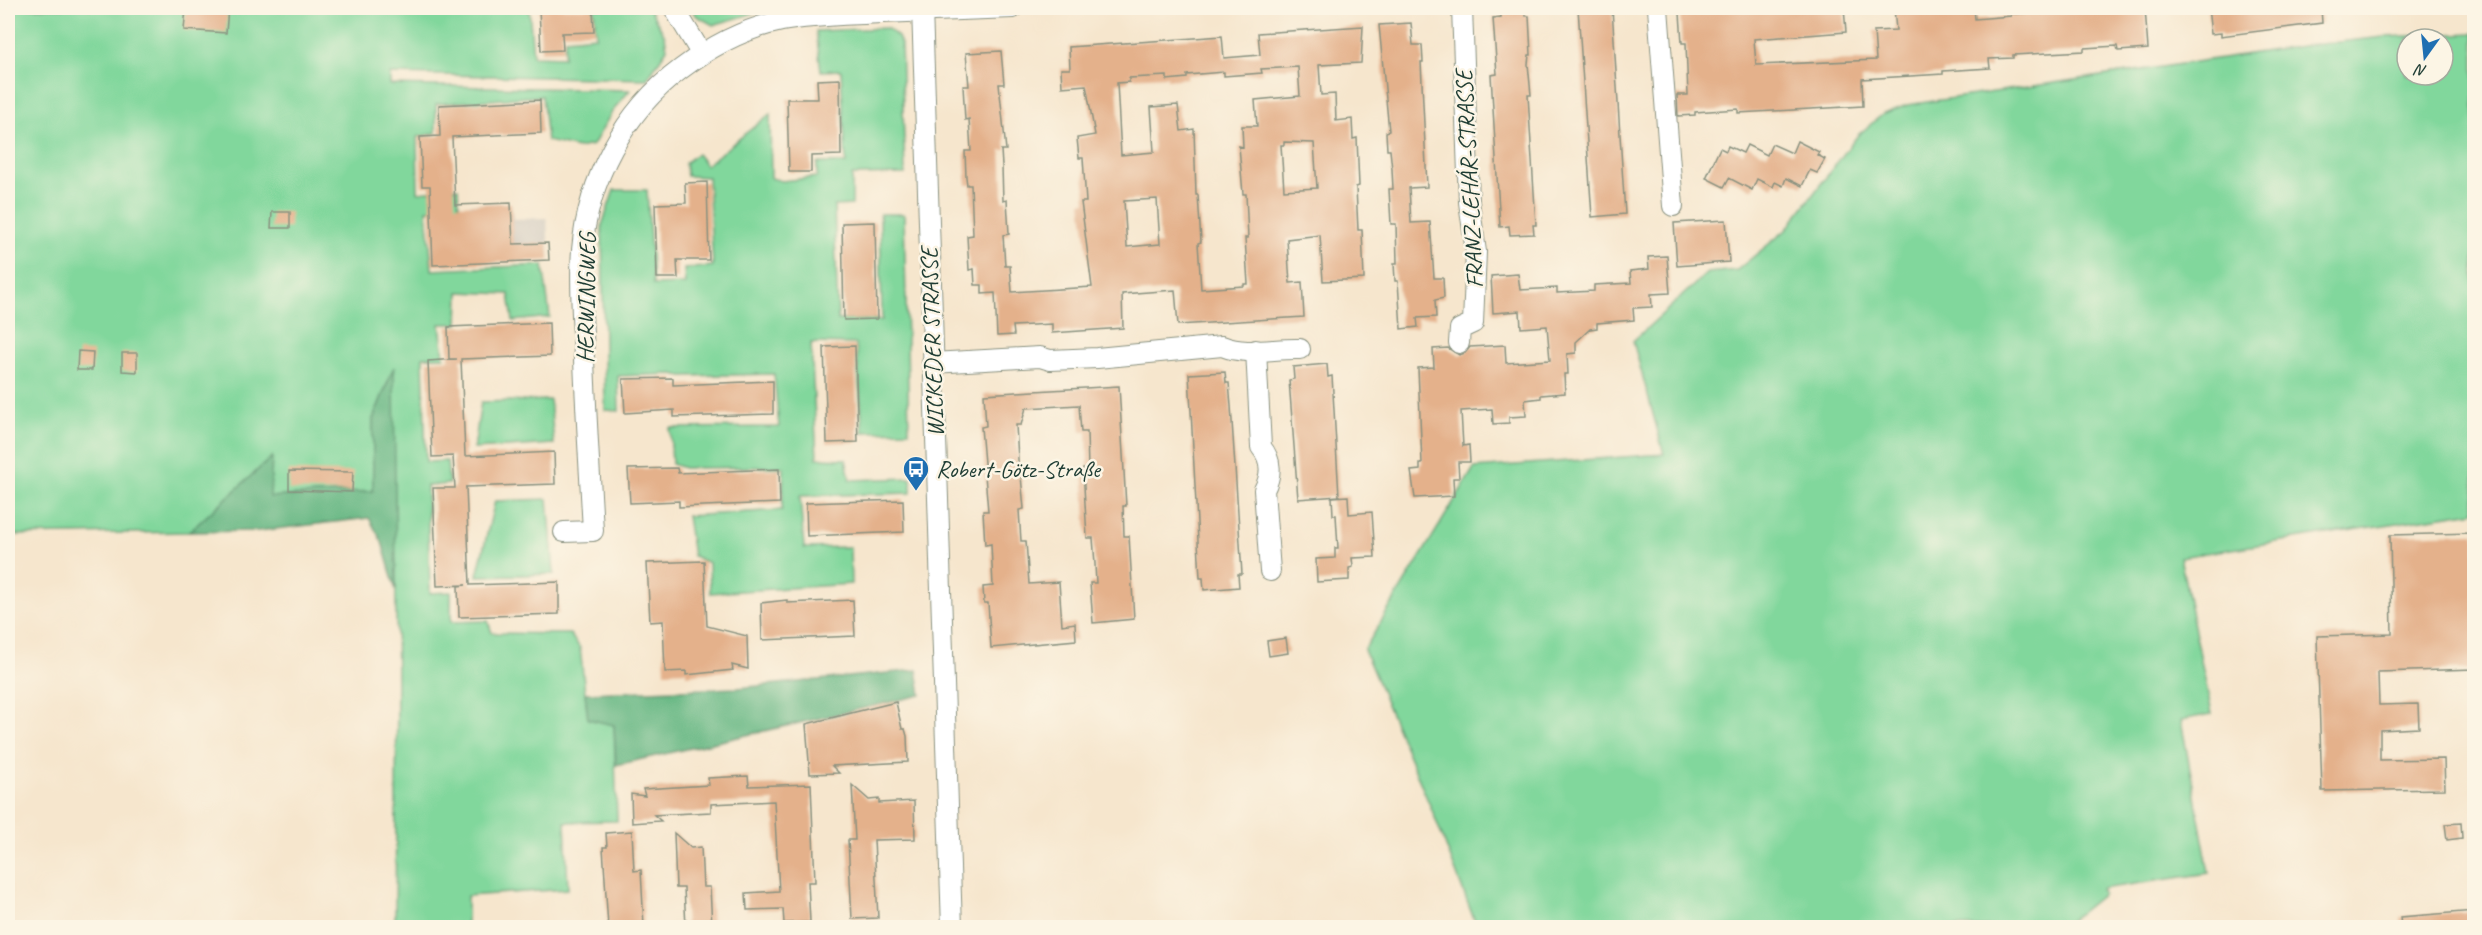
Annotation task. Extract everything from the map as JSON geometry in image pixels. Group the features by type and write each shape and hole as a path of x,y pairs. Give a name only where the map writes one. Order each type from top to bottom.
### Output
{"street":[{"path":"674,8 701,53"},
{"name":"HERWINGWEG","path":"564,532 593,531 581,276 583,239 593,194 607,160 628,123 650,96 669,77 701,53 729,39 780,21 922,9 1013,8"},
{"name":"FRANZ-LEHÁR-STRASSE","path":"1459,343 1460,329 1473,323 1476,252 1469,202 1462,8"},
{"path":"1658,8 1673,206"},
{"name":"WICKEDER STRASSE","path":"922,9 952,927"},
{"path":"932,363 1040,357 1050,360 1097,358 1222,346 1238,352 1277,348 1300,349"},
{"path":"1256,350 1261,447 1269,456 1270,478 1264,490 1270,571"}],"shaded area":[{"path":"511,203 513,219 547,218 549,260 433,265 431,212 469,211 469,204"}],"green space":[{"path":"8,8 529,8 533,56 564,57 565,39 596,36 594,8 649,8 665,36 667,49 647,79 390,74 390,85 630,90 612,112 593,145 578,148 547,141 542,96 436,104 436,133 417,137 418,192 458,188 459,209 427,210 432,270 543,265 550,317 513,321 509,294 459,292 458,324 440,324 444,357 423,357 426,462 447,461 449,484 427,486 430,593 451,592 451,622 488,621 492,633 570,634 580,648 588,719 614,725 617,821 565,822 568,889 467,896 467,927 395,927 397,688 393,369 373,419 373,491 269,497 271,458 189,532 8,535"},
{"path":"691,8 772,8 713,25 695,15"},
{"path":"887,28 898,37 901,44 905,174 852,175 852,205 834,206 838,320 882,320 880,214 904,214 909,431 863,432 856,344 811,343 817,458 846,459 850,480 911,478 911,493 800,496 804,548 850,547 851,584 710,593 709,563 693,556 687,516 782,510 784,467 684,468 672,464 670,428 779,427 774,374 618,376 619,411 605,410 602,225 614,190 647,190 653,285 685,284 684,269 713,266 708,177 687,176 685,163 697,154 706,165 770,114 771,178 782,181 817,177 817,163 846,163 841,70 821,71 816,31"},
{"path":"2474,33 2474,511 2180,557 2212,714 2181,720 2209,873 2101,889 2103,894 2062,927 1477,927 1434,815 1364,650 1474,468 1664,454 1633,341 1707,273 1737,270 1786,230 1858,135 1882,115 1907,105 2302,46 2395,37 2395,87 2455,87 2455,34"},
{"path":"394,367 396,591 382,542 369,518 258,531 189,532 272,457 270,497 373,491 373,419"},
{"path":"550,400 554,444 474,449 481,402"},
{"path":"548,499 554,574 477,576 495,501"},
{"path":"917,670 921,695 616,765 614,725 588,719 585,693 738,688"}],"building":[{"path":"186,8 228,8 226,33 184,30"},
{"path":"539,8 593,8 594,32 562,33 563,50 541,51"},
{"path":"1501,8 1525,8 1526,16 1529,16 1531,55 1529,55 1528,64 1531,95 1528,95 1536,225 1533,225 1534,234 1510,235 1509,226 1500,227 1491,75 1497,74 1493,18 1501,17"},
{"path":"1578,8 1612,8 1625,214 1592,217"},
{"path":"1771,8 1844,8 1846,32 1754,39 1756,65 1876,60 1874,31 1896,30 1894,8 1974,8 1975,19 2011,16 2011,14 2104,10 2103,8 2145,8 2148,49 2118,51 2117,46 2084,48 2084,51 2013,55 2013,58 1989,59 1990,68 1943,71 1943,74 1862,79 1863,106 1738,113 1738,109 1695,112 1695,115 1678,116 1677,95 1688,95 1686,43 1682,43 1680,13"},
{"path":"2208,8 2321,8 2322,23 2221,36 2221,33 2211,34"},
{"path":"1411,23 1413,45 1422,45 1427,187 1409,188 1411,223 1430,222 1434,278 1443,278 1444,298 1435,300 1436,317 1417,318 1418,327 1401,329 1398,281 1395,281 1394,263 1397,263 1396,224 1391,224 1389,189 1393,189 1392,169 1390,150 1387,150 1386,132 1389,131 1379,25"},
{"path":"1363,26 1361,63 1319,65 1321,95 1335,94 1336,121 1352,119 1353,139 1357,138 1358,230 1362,230 1364,279 1323,281 1320,235 1287,239 1290,283 1302,282 1304,317 1178,325 1175,290 1122,294 1123,328 1052,333 1052,324 1013,326 1014,335 997,336 995,293 982,294 982,285 975,285 974,269 969,270 967,236 973,235 971,185 967,185 965,151 971,151 969,119 965,120 963,86 969,86 966,53 1001,51 1004,84 999,84 1006,150 1001,150 1003,201 1007,200 1009,234 1003,235 1005,266 1010,266 1012,292 1092,287 1081,202 1086,202 1083,158 1079,158 1077,138 1095,135 1086,85 1062,87 1061,69 1070,69 1069,47 1222,36 1224,58 1260,55 1258,33","holes":["1298,67 1300,96 1255,100 1257,126 1242,126 1243,147 1239,146 1243,194 1246,194 1248,238 1245,238 1248,284 1201,289 1198,243 1201,242 1198,195 1196,195 1194,129 1181,131 1178,105 1151,107 1154,152 1121,155 1117,83 1129,82 1129,78 1167,76 1167,80 1187,78 1187,75 1224,72 1224,76 1262,73 1261,69","1284,142 1314,143 1317,188 1284,190 1281,145 1284,145","1157,199 1160,244 1127,247 1124,201"]},
{"path":"840,79 841,155 811,156 811,172 789,172 787,99 818,99 817,80"},
{"path":"540,100 541,133 452,137 455,205 511,203 513,244 548,243 549,260 433,265 430,186 422,186 420,137 440,136 439,105"},
{"path":"1797,141 1819,152 1817,155 1825,159 1817,173 1810,170 1802,186 1786,178 1783,186 1775,182 1773,187 1757,179 1752,190 1729,178 1724,187 1706,178 1720,148 1726,151 1728,146 1743,153 1747,145 1767,155 1772,144 1792,153"},
{"path":"707,182 709,260 677,260 678,278 657,278 655,204 686,203 685,183"},
{"path":"272,212 290,212 290,228 271,228"},
{"path":"1726,220 1729,262 1677,266 1674,223"},
{"path":"875,222 877,319 844,320 842,223"},
{"path":"1667,256 1670,293 1651,294 1652,307 1633,308 1634,320 1597,323 1597,328 1590,329 1576,342 1576,353 1567,354 1568,374 1564,374 1565,393 1541,395 1541,398 1525,400 1526,416 1509,417 1509,423 1493,424 1492,409 1461,411 1463,446 1469,445 1470,462 1458,462 1459,478 1453,478 1454,496 1415,498 1411,471 1420,470 1420,464 1422,464 1418,368 1434,367 1433,349 1448,348 1459,355 1465,353 1470,347 1505,345 1506,363 1550,360 1547,326 1521,328 1520,311 1493,313 1491,276 1518,274 1520,290 1557,288 1557,293 1594,291 1594,285 1631,283 1630,271 1649,269 1648,257"},
{"path":"549,323 550,356 461,359 465,456 554,452 555,484 465,487 470,585 559,582 559,614 459,617 458,586 466,585 437,586 433,488 455,488 453,456 432,457 428,361 457,359 449,359 448,327"},
{"path":"855,346 858,442 827,443 824,347"},
{"path":"78,351 93,352 92,370 77,370"},
{"path":"122,353 137,353 137,372 122,371"},
{"path":"1327,364 1328,377 1332,376 1339,496 1298,499 1289,380 1294,379 1293,367"},
{"path":"1225,372 1226,383 1229,383 1231,406 1242,574 1238,574 1239,587 1204,590 1203,578 1200,578 1189,374"},
{"path":"673,378 673,385 773,381 773,414 674,417 674,410 625,413 623,379"},
{"path":"1119,386 1126,506 1123,506 1124,536 1129,536 1134,619 1093,623 1090,583 1096,583 1095,564 1093,538 1087,538 1083,469 1088,469 1087,432 1081,432 1079,405 1026,408 1021,425 1016,425 1019,476 1021,476 1024,509 1019,510 1021,541 1026,541 1029,584 1059,582 1062,625 1075,623 1076,640 991,648 988,603 984,603 983,587 993,586 991,544 985,545 983,511 988,511 981,427 986,426 984,394"},
{"path":"677,468 678,473 779,469 780,503 679,507 679,501 630,503 628,469"},
{"path":"289,471 353,472 352,492 289,490"},
{"path":"1348,496 1349,514 1372,512 1375,557 1352,558 1353,567 1349,568 1349,580 1317,582 1316,559 1335,558 1335,548 1338,548 1336,515 1333,515 1332,497"},
{"path":"903,500 904,532 807,536 806,503"},
{"path":"2475,533 2475,669 2378,672 2379,705 2418,704 2419,728 2380,730 2380,760 2444,759 2445,789 2322,791 2317,636 2392,634 2390,535"},
{"path":"704,561 707,626 747,636 748,669 732,665 733,670 686,675 686,671 665,672 663,621 650,622 647,563"},
{"path":"787,600 787,603 853,600 855,636 762,640 761,603"},
{"path":"1286,638 1288,653 1269,656 1267,641"},
{"path":"896,702 902,729 905,729 907,736 908,762 832,766 839,773 810,774 806,724"},
{"path":"748,776 749,786 811,784 815,882 808,882 810,922 784,923 783,909 747,910 746,893 779,891 774,801 711,804 711,812 654,815 661,821 632,823 631,794 645,796 643,789 709,785 708,778"},
{"path":"852,785 869,800 879,799 879,803 914,801 915,839 874,840 878,918 852,919 848,840 855,840"},
{"path":"2461,823 2462,838 2447,840 2445,824"},
{"path":"632,831 634,871 641,870 644,927 608,927 603,847 607,847 606,833"},
{"path":"674,833 691,848 701,847 703,887 710,887 712,927 686,927 684,888 676,888"},
{"path":"2475,911 2475,927 2401,927 2400,917"}],"place":[{"name":"Robert-Götz-Straße","path":"916,492"}]}
